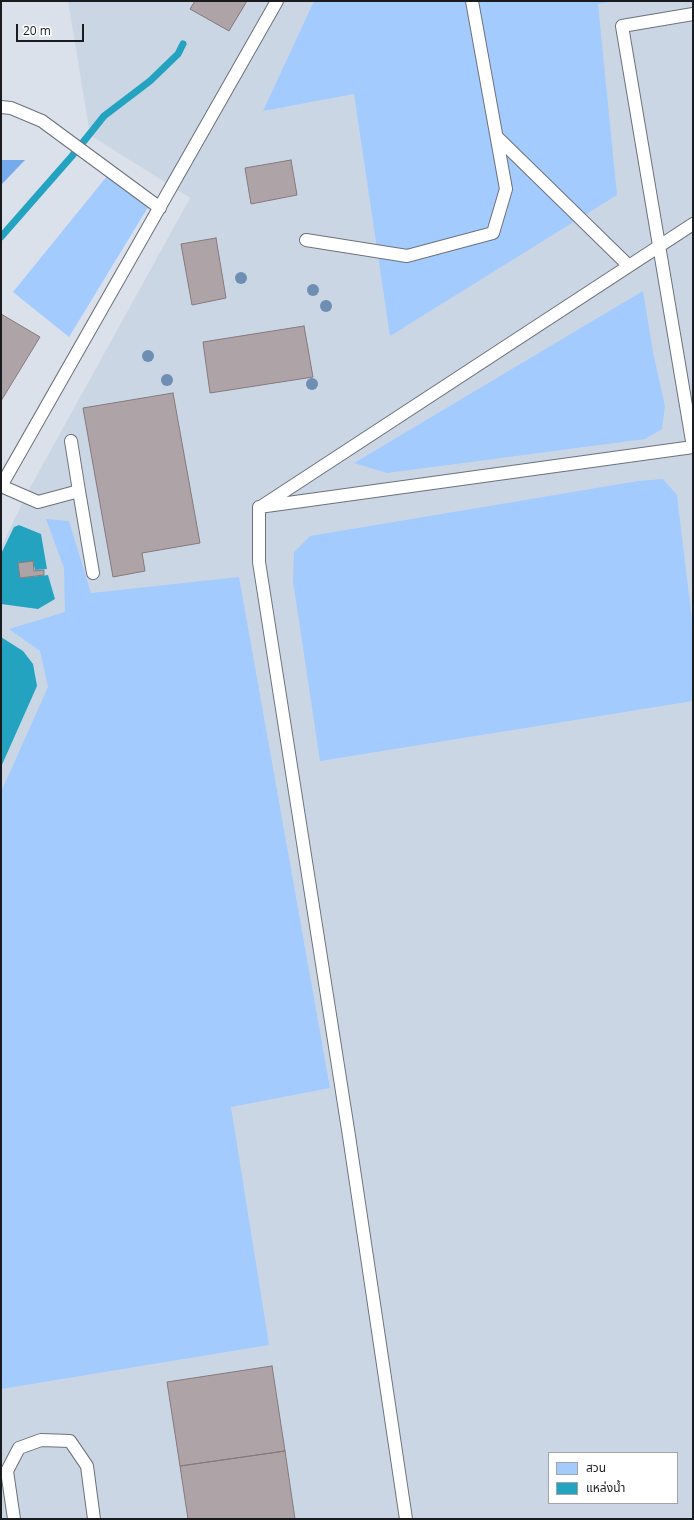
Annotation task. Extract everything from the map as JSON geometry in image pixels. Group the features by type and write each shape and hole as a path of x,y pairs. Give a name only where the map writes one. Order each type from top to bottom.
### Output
{"lane":[{"path":"79,491 38,502 1,486 277,1"},
{"path":"306,240 407,256 493,233 506,189 472,1"},
{"path":"260,507 693,447 622,26 693,14"},
{"path":"1,107 11,108 42,121 160,208"},
{"path":"497,137 629,266"},
{"path":"260,507 693,224"},
{"path":"71,442 93,572"},
{"path":"260,507 259,562 349,1136 406,1519"},
{"path":"14,1519 6,1471 19,1448 41,1440 70,1441 87,1466 94,1519"}],"shaded area":[{"path":"68,1 693,1 693,1519 1,1519 1,548 26,495 190,198 90,135"},
{"path":"1,160 25,160 1,185"}],"green space":[{"path":"314,1 614,1 598,4 617,195 390,336 354,94 263,111"},
{"path":"112,170 153,199 69,337 13,292"},
{"path":"643,291 653,352 665,406 662,429 645,439 387,473 354,463"},
{"path":"663,479 677,495 693,629 693,701 320,761 293,581 294,552 310,536 638,481"},
{"path":"46,519 69,521 91,593 239,577 330,1088 231,1107 269,1345 1,1389 1,792 48,687 40,651 9,629 65,612 64,568"}],"water":[{"path":"19,525 41,534 47,569 35,570 33,561 18,563 20,578 48,575 55,599 38,609 1,604 1,554 14,527"},
{"path":"1,637 23,651 33,664 37,686 1,767"}],"building":[{"path":"195,1 247,1 229,31 190,9"},
{"path":"291,160 297,195 251,204 245,168"},
{"path":"216,238 226,298 192,305 181,244"},
{"path":"1,314 40,337 1,401"},
{"path":"304,326 313,377 210,393 203,342"},
{"path":"173,393 200,543 142,553 145,571 113,577 83,408"},
{"path":"33,561 34,571 44,570 44,575 20,578 18,563"},
{"path":"272,1366 285,1451 180,1466 167,1382"},
{"path":"285,1451 295,1519 188,1519 180,1466"}],"waterway":[{"path":"1,237 72,156 104,116 150,81 178,54 183,44"}]}
